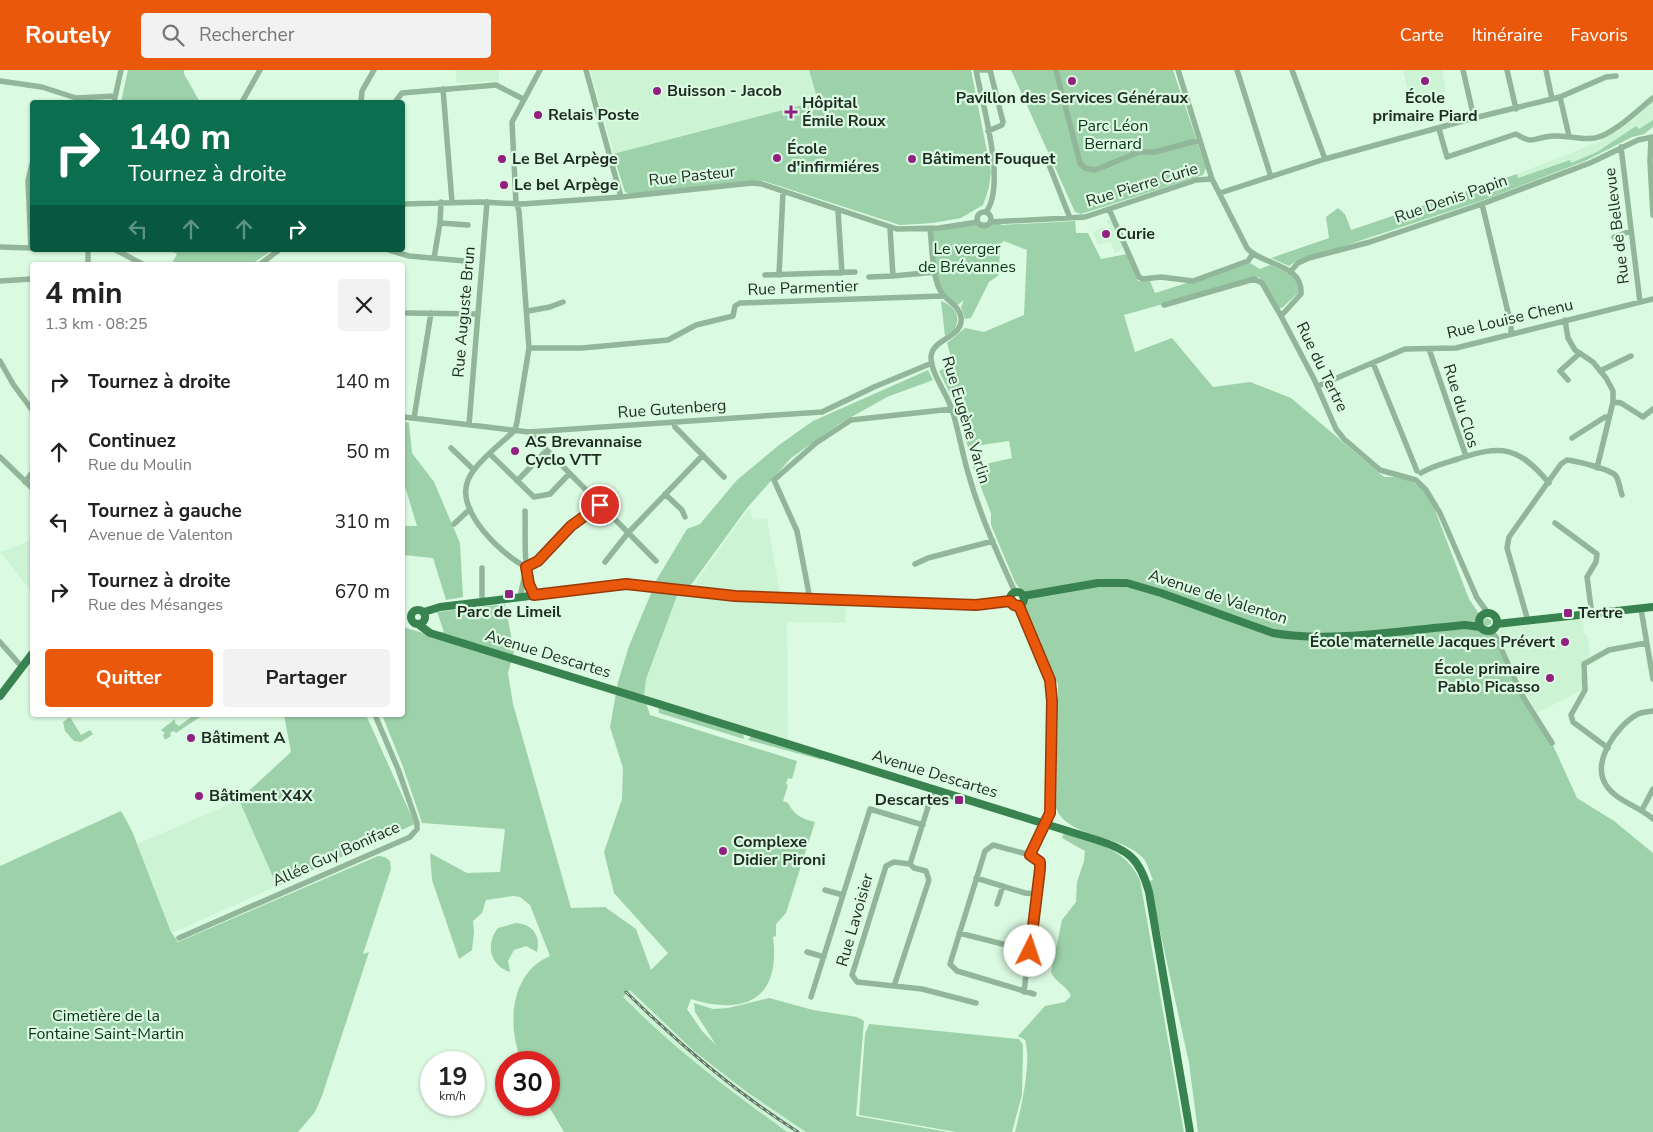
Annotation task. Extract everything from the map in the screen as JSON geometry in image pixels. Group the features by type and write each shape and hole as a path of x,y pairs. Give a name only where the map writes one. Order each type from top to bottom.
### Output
{"main road":[{"name":"Avenue de Valenton","path":"1024,596 1098,583 1127,583 1161,593 1273,633 1318,637 1465,625 1487,619 1552,618 1653,607"},
{"path":"405,620 420,619 440,607 626,584 735,596 976,605 1010,601 1014,605 1019,606 1024,596 1015,592 1011,594 1010,601"},
{"name":"Avenue Descartes","path":"420,619 430,633 1046,823 1115,846 1134,858 1142,871 1150,900 1190,1132"},
{"path":"1487,619 1490,631"},
{"path":"1487,619 1490,631"},
{"path":"0,696 30,657"},
{"path":"0,702 30,663"}],"street":[{"path":"0,82 42,87 76,98 114,99 121,70"},
{"path":"243,100 260,70"},
{"path":"361,100 362,91 374,70"},
{"path":"526,567 516,562 479,526 470,509 466,486 474,470 516,430 529,348 528,312 519,211 516,203 512,130 515,116 540,70"},
{"path":"586,70 621,197"},
{"path":"986,212 990,215 990,222 983,226 978,222 979,213 986,212 990,207 996,178 976,70 990,70 1002,122 1002,125 988,131"},
{"path":"1056,70 1080,162 1085,168 1094,170 1139,152 1155,152 1200,140"},
{"path":"1178,70 1212,179 1252,254 1290,272"},
{"path":"1237,70 1271,177"},
{"path":"1292,70 1325,159"},
{"path":"1463,70 1474,118"},
{"path":"1507,70 1516,109"},
{"path":"1546,70 1552,99"},
{"path":"1220,193 1325,159 1474,118 1560,97 1606,76 1616,76"},
{"path":"397,100 402,93 496,85 523,99"},
{"path":"443,89 452,202"},
{"path":"1560,97 1569,136"},
{"path":"1439,128 1447,158 1516,134 1522,140 1527,141 1552,136 1596,138 1611,130 1653,98"},
{"path":"1652,137 1650,161 1653,215"},
{"name":"Rue Denis Papin","path":"1290,272 1298,263 1309,258 1370,242 1482,204 1590,163 1621,147 1652,137"},
{"name":"Rue de Bellevue","path":"1621,147 1640,302"},
{"path":"1046,157 1070,218"},
{"name":"Rue Pierre Curie","path":"990,222 1085,217 1196,180 1212,179"},
{"name":"Rue Pasteur","path":"405,204 441,202 516,203 621,197 752,183 890,228 930,228 978,222"},
{"path":"779,275 783,192"},
{"path":"434,258 440,223 441,202"},
{"name":"Rue Auguste Brun","path":"469,424 476,314 487,202"},
{"path":"1482,204 1511,325 1511,333"},
{"path":"1109,209 1139,277 1143,279 1161,278 1193,281 1248,260 1252,254"},
{"path":"838,210 842,273"},
{"path":"440,223 468,225"},
{"path":"890,228 893,276"},
{"path":"870,277 936,272 930,228"},
{"path":"1614,237 1631,230"},
{"path":"0,247 30,248"},
{"path":"120,252 138,262"},
{"path":"262,262 275,252"},
{"path":"396,252 409,256 466,261"},
{"path":"765,275 855,272"},
{"name":"Rue Eugène Varlin","path":"936,272 938,287 943,296 956,306 961,314 962,323 958,331 935,348 931,355 932,364 952,409 969,478 1015,592"},
{"name":"Rue du Tertre","path":"1290,272 1300,283 1301,294 1282,316 1318,386 1336,429 1353,448 1380,470 1411,479 1419,483 1426,490 1440,514 1487,619"},
{"path":"0,281 30,279"},
{"path":"1164,305 1254,279 1262,283 1282,316"},
{"name":"Rue Parmentier","path":"529,348 582,348 668,340 696,325 729,318 733,316 735,306 740,304 943,296"},
{"name":"Rue Louise Chenu","path":"1318,386 1406,349 1456,348 1653,299"},
{"path":"528,312 550,308 563,302"},
{"path":"407,312 476,314"},
{"path":"414,418 431,313"},
{"path":"1566,320 1568,338 1580,353 1593,362 1613,390 1613,402 1597,468"},
{"name":"Rue du Clos","path":"1419,472 1466,456 1429,349"},
{"path":"1568,380 1560,371 1580,353"},
{"path":"1600,371 1631,356"},
{"path":"0,361 13,384 30,407"},
{"path":"1372,363 1419,472 1419,483"},
{"name":"Rue Gutenberg","path":"405,417 529,432 822,412 874,387 932,364"},
{"path":"1613,402 1621,404 1643,416 1653,408"},
{"path":"810,599 798,531 774,480 816,443 852,420 952,409"},
{"path":"1572,438 1604,417 1609,417"},
{"path":"674,422 675,427 724,477"},
{"path":"529,432 546,452 656,561"},
{"path":"450,448 474,470"},
{"path":"1466,456 1493,449 1508,450 1521,456 1531,464 1549,483"},
{"path":"517,481 546,452"},
{"path":"490,455 528,494 538,498 550,494 569,474"},
{"path":"605,562 628,533 703,455"},
{"path":"0,457 30,486"},
{"path":"1528,618 1507,548 1509,538 1561,464 1567,460 1615,475 1622,495"},
{"path":"1411,479 1413,473 1419,472"},
{"path":"25,482 30,476"},
{"path":"665,494 682,510 685,517"},
{"path":"526,567 538,561 571,526 600,505"},
{"path":"454,524 470,509"},
{"path":"525,511 526,567 529,584 534,595"},
{"path":"1555,523 1596,554 1596,562 1587,577 1592,614"},
{"path":"915,564 928,558 993,541"},
{"path":"520,597 526,567"},
{"path":"482,568 482,602"},
{"path":"1019,606 1050,680 1052,701 1050,813 1030,855"},
{"path":"1641,609 1653,679"},
{"path":"1490,631 1496,637 1522,695 1552,743"},
{"path":"0,642 22,667"},
{"path":"1608,748 1573,722 1571,715 1585,690 1584,664 1609,650 1646,643"},
{"path":"1653,711 1638,714 1624,725 1602,758 1606,785 1614,793 1653,819"},
{"name":"Allée Guy Boniface","path":"179,938 410,837 417,830 417,823 398,769 376,717"},
{"path":"934,788 910,864 914,868 926,871 929,880 894,986 922,989 976,1003"},
{"path":"1642,810 1653,789"},
{"path":"811,997 870,808 922,825"},
{"path":"1024,992 1040,862 1030,855 998,845 988,847 976,878 951,959 952,968 957,971 1024,992 1034,994"},
{"name":"Rue Lavoisier","path":"894,986 857,982 853,979 852,975 886,866 894,862 905,865 910,864"},
{"path":"976,878 1025,893 1037,894"},
{"path":"997,904 1003,886"},
{"path":"826,890 843,895"},
{"path":"959,933 1030,951"},
{"path":"807,952 824,957"}],"shaded area":[{"path":"455,70 499,70 499,81 457,83"},
{"name":"Hôpital Émile Roux","path":"590,70 971,70 989,187 986,200 983,205 961,218 933,223 900,225 764,181 625,192"},
{"name":"École primaire Piard","path":"1403,70 1442,70 1446,92 1410,101"},
{"path":"1653,101 1653,127 1644,134 1632,137 1585,161 1520,185 1517,174 1598,142"},
{"name":"Curie","path":"1111,218 1124,247 1115,254 1110,241 1098,245 1093,232 1105,226 1106,229 1110,227 1106,221"},
{"path":"750,507 753,520 767,518 780,593 696,588 698,579"},
{"path":"30,541 30,590 0,552"},
{"path":"678,593 846,603 845,623 787,622 788,740 644,696 646,679"},
{"path":"1583,619 1584,633 1588,637 1590,655 1581,667 1583,690 1537,713 1498,635 1503,626"},
{"path":"239,800 277,886 172,933 137,844"},
{"path":"668,954 691,1000 687,1009 702,1031 719,1048 841,1132 745,1132 597,1021"}],"green space":[{"path":"128,70 184,70 184,74 199,100 121,100"},
{"name":"Hôpital Émile Roux","path":"809,70 971,70 991,172 989,187 983,205 961,218 933,223 900,225 764,181 630,194 625,192 613,154 818,101"},
{"name":"Parc Léon Bernard","path":"1011,70 1173,70 1206,168 1203,175 1081,214 1075,212"},
{"path":"1653,120 1653,127 1644,134 1632,137 1585,161 1481,201 1295,262 1289,266 1271,258 1329,238 1326,217 1338,208 1345,214 1351,230 1517,174 1518,178 1570,160 1571,163 1597,152 1636,126 1639,129"},
{"name":"Le verger de Brévannes","path":"1075,221 1076,233 1088,233 1101,259 1127,254 1138,281 1150,281 1155,293 1250,263 1260,269 1270,265 1294,278 1298,287 1298,293 1282,308 1278,308 1259,277 1124,315 1135,352 1172,338 1213,387 1250,382 1291,398 1384,477 1405,477 1428,492 1469,599 1484,621 1486,618 1491,620 1491,624 1487,626 1522,695 1552,743 1577,798 1614,821 1653,853 1653,1132 1198,1132 1189,1063 1149,881 1153,880 1148,866 1144,859 1135,851 1072,826 1062,818 1056,808 1058,685 1023,609 1026,598 1015,582 991,525 991,513 973,467 1012,458 1009,441 968,447 957,408 939,371 953,364 947,343 965,328 984,332 1024,315 1027,250 1004,241 1000,244 999,275 989,282 971,318 965,319 961,307 964,300 956,306 938,287 930,228 978,222 1000,222 1001,225"},
{"path":"174,252 269,252 255,262 173,262 177,254"},
{"path":"941,301 950,306 957,316 954,330 945,336"},
{"path":"928,370 933,380 887,397 839,424 791,458 747,508 685,593 678,593 646,679 644,696 650,715 797,761 792,779 788,778 783,801 788,803 799,816 815,822 786,913 776,924 776,936 773,937 774,958 771,975 765,988 755,998 743,1003 728,1005 710,1004 691,999 687,1009 702,1031 716,1045 695,1012 694,1003 713,1009 728,1008 769,998 813,1010 857,1017 864,1021 856,1116 948,1132 806,1132 747,1092 694,1051 630,990 623,997 642,1016 723,1084 787,1132 564,1132 555,1116 560,1116 560,1051 518,1051 514,1033 513,1018 519,988 526,975 536,964 550,956 530,905 520,897 514,896 486,900 482,913 473,921 472,950 459,959 432,880 430,853 467,873 500,872 505,829 422,823 402,764 383,717 405,717 405,628 426,634 444,632 437,612 505,604 514,651 508,673 513,704 571,908 605,907 636,929 651,970 668,953 614,893 604,852 622,799 623,768 610,727 618,682 629,646 657,579 687,529 700,524 737,480 779,445 813,421"},
{"path":"405,422 409,423 412,453 434,482 460,543 463,597 446,600 433,558 405,555 405,526 417,526 405,487"},
{"path":"658,706 743,734 744,739 659,713"},
{"path":"70,717 81,735 90,730 93,734 81,742 74,741 65,731 63,722"},
{"path":"191,717 200,717 176,733 174,731 170,733 171,736 165,740 163,735 165,733 161,730 175,719 175,723 179,726"},
{"path":"284,717 367,717 415,824 277,886 239,800 291,752"},
{"path":"752,735 821,757 822,760 748,740"},
{"name":"Cimetière de la Fontaine Saint-Martin","path":"121,811 132,831 171,932 178,942 378,856 385,857 390,861 391,869 363,954 369,952 322,1096 315,1112 298,1132 0,1132 0,866"},
{"path":"1064,833 1098,844 1118,854 1126,860 1140,880 1184,1132 1015,1132 1025,1086 1027,1060 1025,1040 1018,1036 1045,1006 1065,1002 1071,996 1051,972 1062,920 1076,902 1077,882 1084,861 1085,851 1062,838"},
{"path":"516,923 531,928 537,936 538,946 537,952 526,946 514,950 508,961 510,972 503,969 494,960 491,947 494,934 498,928"},
{"path":"869,1024 1019,1039 1023,1045 1022,1095 1012,1132 956,1132 859,1115 865,1034"}],"railway":[{"path":"626,992 666,1030 730,1084 798,1132"}],"place":[{"name":"Pavillon des Services Généraux","path":"1072,81"},
{"name":"École primaire Piard","path":"1425,81"},
{"name":"Buisson - Jacob","path":"657,91"},
{"name":"Hôpital Émile Roux","path":"791,112"},
{"name":"Relais Poste","path":"538,115"},
{"name":"École d'infirmiéres","path":"777,158"},
{"name":"Le Bel Arpège","path":"502,159"},
{"name":"Bâtiment Fouquet","path":"912,159"},
{"name":"Le bel Arpège","path":"504,185"},
{"name":"Curie","path":"1106,234"},
{"name":"AS Brevannaise Cyclo VTT","path":"515,451"},
{"name":"Parc de Limeil","path":"509,594"},
{"name":"Tertre","path":"1568,613"},
{"name":"École maternelle Jacques Prévert","path":"1565,642"},
{"name":"École primaire Pablo Picasso","path":"1550,678"},
{"name":"Bâtiment A","path":"191,738"},
{"name":"Bâtiment X4X","path":"199,796"},
{"name":"Descartes","path":"959,800"},
{"name":"Complexe Didier Pironi","path":"723,851"}],"route":[{"path":"600,505 571,526 538,561 526,567 529,584 534,595 639,584 735,596 976,605 1010,601 1014,605 1019,606 1050,680 1052,701 1050,813 1030,855 1040,862 1040,869 1031,928 1030,951"}]}
